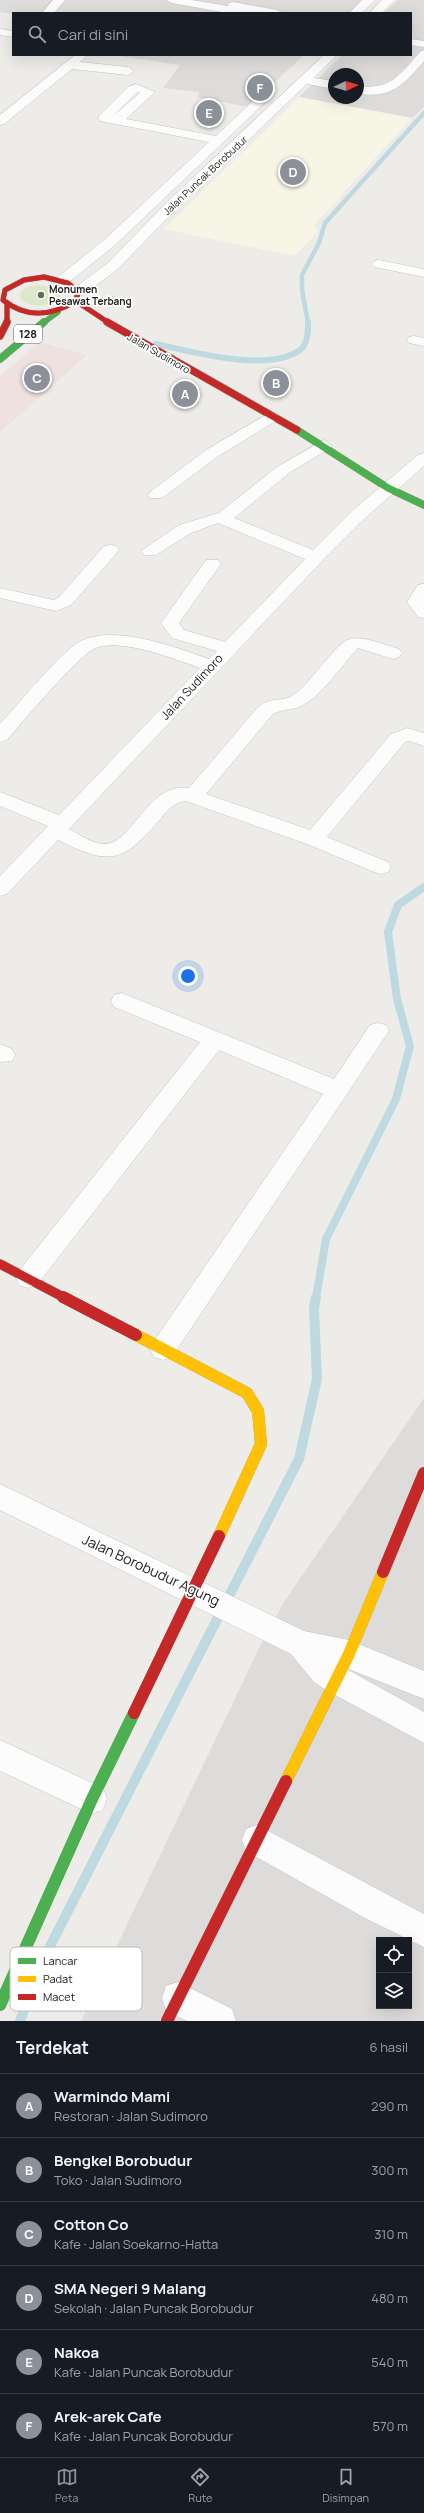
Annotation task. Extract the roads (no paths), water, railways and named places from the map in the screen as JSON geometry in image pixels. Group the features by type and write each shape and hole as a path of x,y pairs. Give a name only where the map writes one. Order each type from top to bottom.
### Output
{"street":[{"path":"49,12 59,0"},
{"path":"172,0 192,2 237,12"},
{"path":"202,0 271,12"},
{"path":"356,12 369,0"},
{"path":"376,12 388,0"},
{"path":"0,32 12,34"},
{"path":"412,36 424,38"},
{"path":"412,42 424,44"},
{"path":"364,91 376,92 389,90 424,54"},
{"path":"0,121 81,56"},
{"name":"Jalan Puncak Borobudur","path":"77,297 113,266 173,204 330,56"},
{"path":"71,65 128,71"},
{"name":"Jalan Puncak Borobudur","path":"63,280 92,259 284,80"},
{"path":"306,80 328,85"},
{"path":"256,106 274,109"},
{"path":"117,121 218,140"},
{"path":"155,200 173,204"},
{"path":"379,264 424,273"},
{"name":"128","path":"0,359 26,335 77,297 73,286 63,280 13,273"},
{"name":"128","path":"0,336 6,328 9,318 7,305 1,295 15,283 44,277"},
{"name":"Jalan Sudimoro","path":"77,297 91,314 271,417 324,445 388,488"},
{"name":"128","path":"7,305 30,314 59,311"},
{"path":"156,494 188,469 232,439 271,417"},
{"path":"220,518 283,470 324,445"},
{"name":"Jalan Sudimoro","path":"0,889 316,557 388,488 424,458"},
{"path":"388,488 424,505"},
{"path":"150,551 185,529 212,519 220,518 316,557"},
{"path":"0,593 56,606 65,601 110,550"},
{"path":"212,564 170,623 171,627 178,634 228,648"},
{"path":"424,589 416,602 424,613"},
{"path":"0,736 74,655 86,645 94,642 117,640 211,666"},
{"path":"194,795 266,711 277,703 295,702 314,686 350,645 360,642 393,653"},
{"path":"314,839 401,736 410,735 424,740"},
{"path":"0,799 59,827 100,851 114,851 123,845 172,796 182,794 194,795 314,839 381,867"},
{"path":"122,1001 338,1090"},
{"path":"163,1349 378,1031"},
{"path":"28,1278 215,1039"},
{"path":"0,1264 247,1393 258,1408 262,1424 261,1444 202,1593 92,1799 26,1947"},
{"path":"220,2021 172,2010 349,1654 418,1505 424,1473"},
{"name":"Jalan Borobudur Agung","path":"0,1496 73,1534 202,1593 301,1644 349,1654 424,1685"},
{"name":"Jalan Borobudur Agung","path":"301,1644 324,1672 424,1728"},
{"path":"0,1755 92,1799"},
{"path":"256,1840 424,1931"},
{"path":"0,2004 10,1982"}],"waterway":[{"path":"308,323 302,290 302,275 319,243 325,223 424,113"},
{"path":"156,344 189,352 230,359 269,360 286,357 300,350 305,344 308,323"},
{"path":"316,1298 326,1239 396,1099 410,1046 397,999 388,932 398,905 424,887"},
{"path":"50,1947 299,1459 317,1379 314,1308 316,1297"},
{"path":"20,2021 24,2011"}],"place":[{"name":"Arek-arek Cafe","path":"260,88"},
{"name":"Nakoa","path":"209,113"},
{"name":"SMA Negeri 9 Malang","path":"293,172"},
{"name":"Monumen Pesawat Terbang","path":"41,295"},
{"name":"Cotton Co","path":"37,378"},
{"name":"Bengkel Borobudur","path":"276,383"},
{"name":"Warmindo Mami","path":"185,394"}]}
